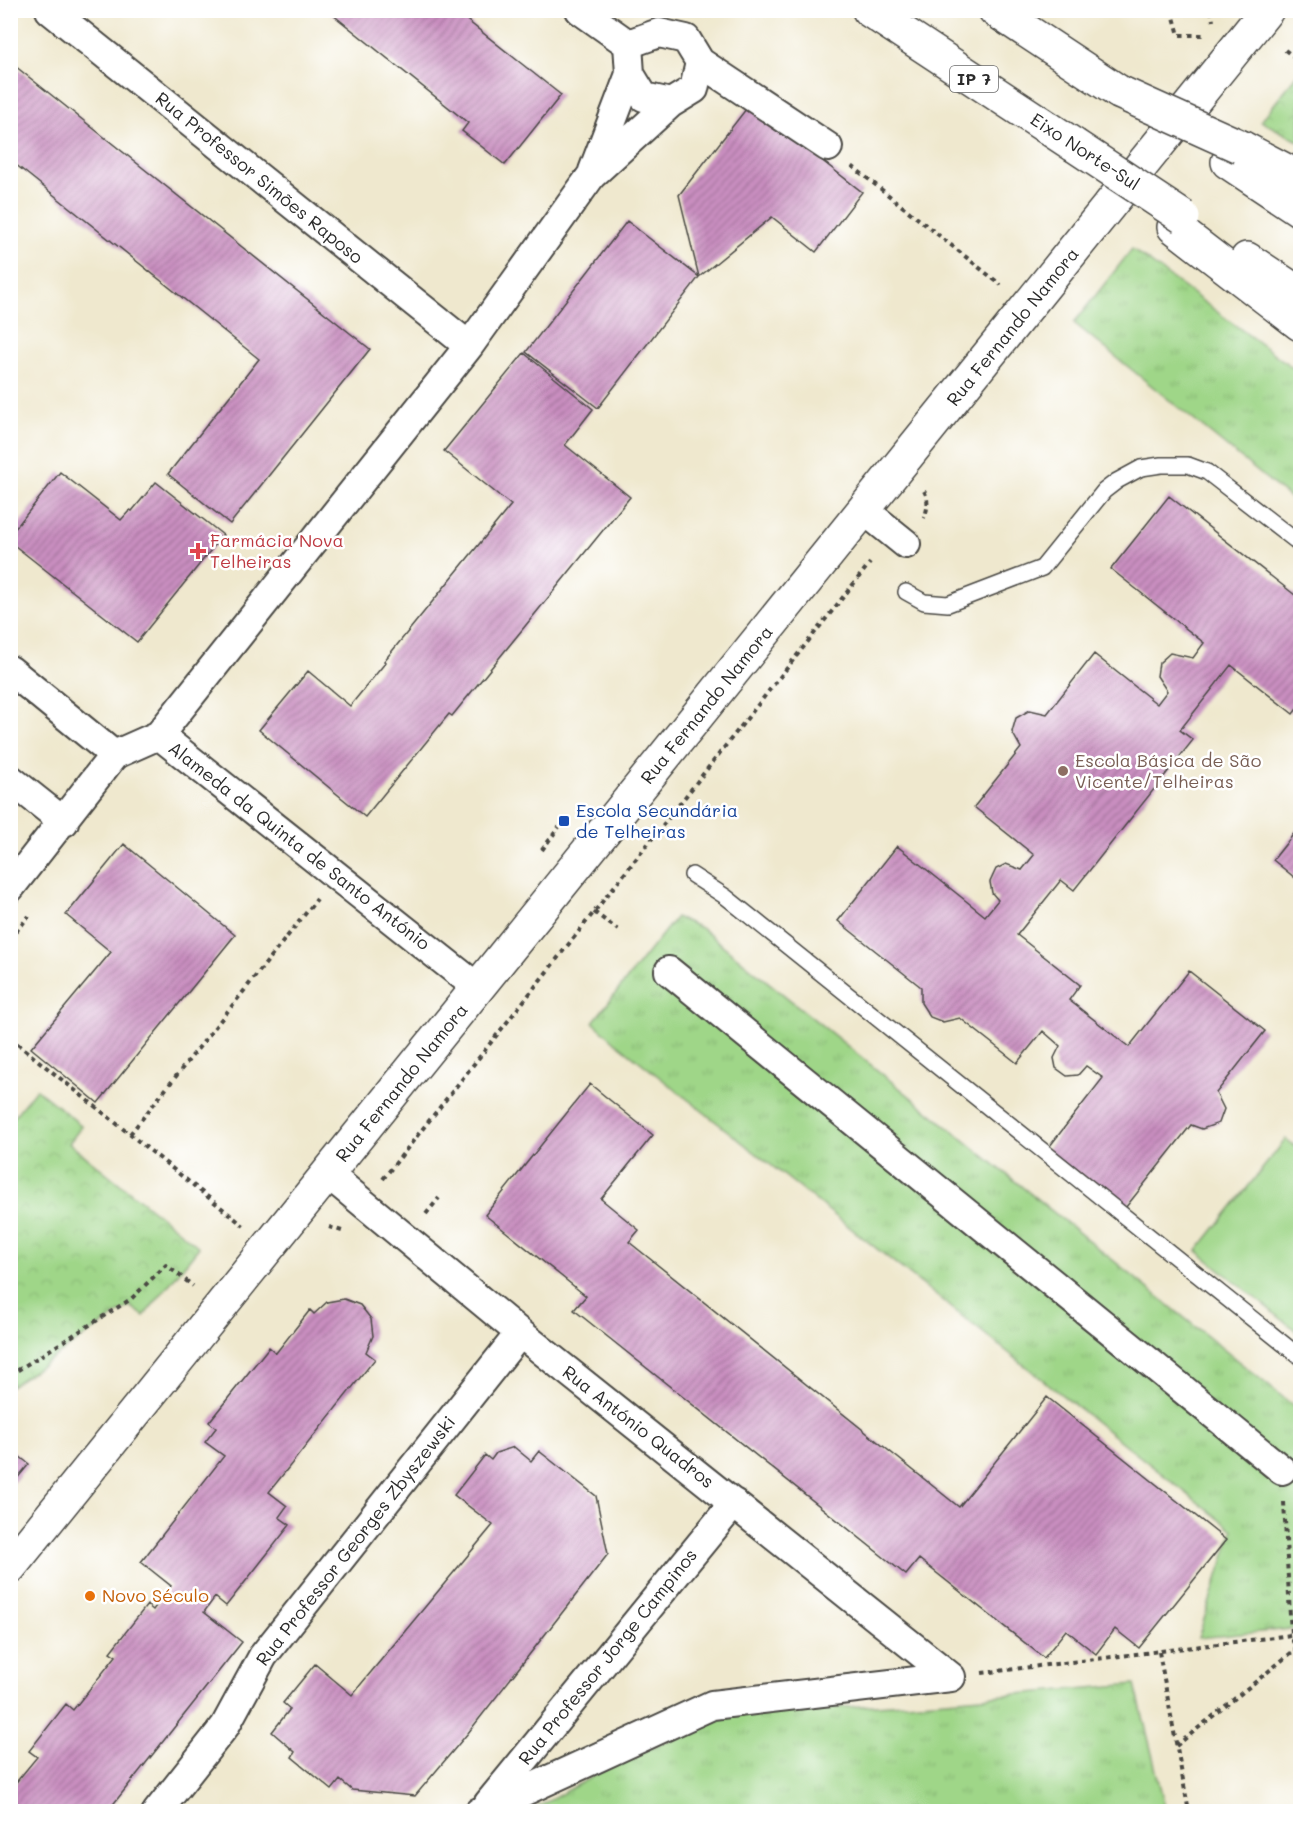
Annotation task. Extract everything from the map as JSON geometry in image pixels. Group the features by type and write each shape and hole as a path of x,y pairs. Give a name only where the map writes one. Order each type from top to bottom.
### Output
{"main road":[{"name":"Eixo Norte-Sul","path":"870,10 1074,145 1178,222 1300,294"},
{"path":"995,10 1119,92 1234,155 1300,178"},
{"name":"Rua Fernando Namora","path":"10,1567 1268,10"},
{"path":"1234,155 1300,210"},
{"path":"1178,222 1300,324"}],"street":[{"name":"Rua Professor Simões Raposo","path":"50,10 469,346"},
{"path":"580,10 628,44"},
{"path":"628,44 659,33 686,39 700,62 828,147"},
{"path":"591,176 630,74 628,44"},
{"path":"159,735 469,346 591,176 671,103 694,89 700,62"},
{"path":"630,74 644,97 671,103"},
{"path":"864,510 906,544"},
{"path":"10,670 114,755"},
{"name":"Alameda da Quinta de Santo António","path":"10,888 64,822 114,755 159,735 478,988"},
{"path":"10,779 64,822"},
{"path":"669,970 1282,1470"},
{"name":"Rua António Quadros","path":"328,1174 520,1333 951,1677"},
{"name":"Rua Professor Georges Zbyszewski","path":"157,1812 225,1726 263,1656 520,1333"},
{"name":"Rua Professor Jorge Campinos","path":"481,1811 735,1503"},
{"name":"Rua Professor Jorge Campinos","path":"481,1811 712,1705 951,1677"}],"lane":[{"path":"906,592 924,602 948,604 1041,568 1104,491 1141,468 1161,465 1188,465 1207,472 1300,544"},
{"path":"692,875 726,897 1300,1357"}],"path":[{"path":"1172,10 1179,36 1207,34"},
{"path":"1285,50 1300,62"},
{"path":"828,147 1029,308"},
{"path":"363,1204 870,563"},
{"path":"130,1134 336,875"},
{"path":"594,912 618,930"},
{"path":"10,1038 250,1231"},
{"path":"10,1375 131,1299 165,1265 200,1292"},
{"path":"1282,1470 1291,1635 1300,1663"},
{"path":"951,1677 1291,1635 1300,1639"},
{"path":"1176,1746 1296,1649"},
{"path":"1159,1652 1189,1812"}],"green space":[{"path":"1300,71 1300,142 1261,121"},
{"path":"1132,249 1300,373 1300,506 1074,323"},
{"path":"676,917 701,928 1300,1411 1300,1632 1291,1629 1198,1638 1233,1530 615,1042 593,1022"},
{"path":"36,1089 82,1126 69,1143 199,1247 144,1316 130,1306 11,1386 11,1120"},
{"path":"1286,1139 1300,1150 1300,1334 1197,1251"},
{"path":"1135,1684 1166,1811 529,1812 622,1760 730,1715"}],"building":[{"path":"327,10 454,10 561,95 505,165 462,131 468,123"},
{"path":"10,62 370,349 230,524 168,474 259,359 10,160"},
{"path":"750,104 862,192 816,252 772,217 699,277 679,195"},
{"path":"627,221 699,277 598,408 526,352"},
{"path":"524,353 593,409 565,445 630,497 452,716 449,714 365,817 259,730 308,671 350,706 511,505 444,451"},
{"path":"60,472 121,520 130,510 132,511 156,482 223,535 137,642 10,542 10,535"},
{"path":"1169,496 1300,599 1300,705 1293,714 1231,665 1180,730 1193,740 1074,890 1061,880 1017,935 1080,985 1069,1000 1129,1047 1189,971 1265,1031 1216,1093 1224,1109 1219,1123 1202,1129 1191,1125 1122,1212 1046,1151 1103,1078 1086,1066 1078,1075 1067,1076 1056,1068 1054,1058 1060,1046 1043,1031 1017,1063 960,1018 943,1022 930,1017 921,1003 921,987 838,921 897,846 985,916 998,900 992,893 990,882 996,869 1006,864 1022,870 1034,855 974,807 1021,748 1012,732 1016,718 1030,710 1047,714 1094,654 1157,704 1167,691 1157,676 1159,663 1170,653 1193,658 1204,643 1111,569"},
{"path":"1300,826 1300,882 1273,860"},
{"path":"124,844 235,935 98,1103 31,1048 111,952 66,915"},
{"path":"590,1084 653,1135 601,1199 639,1230 629,1242 959,1507 1047,1397 1226,1540 1139,1648 1115,1629 1096,1654 1066,1630 1044,1658 919,1559 906,1575 574,1310 586,1296 485,1215"},
{"path":"344,1299 360,1305 371,1319 373,1336 366,1352 375,1359 269,1492 287,1506 279,1517 290,1525 226,1606 215,1597 204,1612 242,1642 107,1812 10,1812 10,1784 13,1786 37,1757 29,1751 66,1704 73,1710 116,1656 110,1652 147,1605 153,1610 171,1586 141,1562 224,1456 205,1442 216,1428 209,1422 269,1347 276,1353 310,1310 314,1314 327,1302"},
{"path":"514,1447 531,1461 539,1451 596,1496 608,1554 468,1733 415,1796 352,1790 340,1780 332,1790 292,1757 295,1752 272,1732 290,1709 283,1703 315,1664 352,1695 493,1525 454,1495 485,1455 491,1460 496,1453"},
{"path":"10,1449 29,1464 10,1487"}],"place":[{"name":"Farmácia Nova Telheiras","path":"198,551"},
{"name":"Escola Básica de São Vicente/Telheiras","path":"1063,771"},
{"name":"Escola Secundária de Telheiras","path":"564,821"},
{"name":"Novo Século","path":"90,1596"}]}
